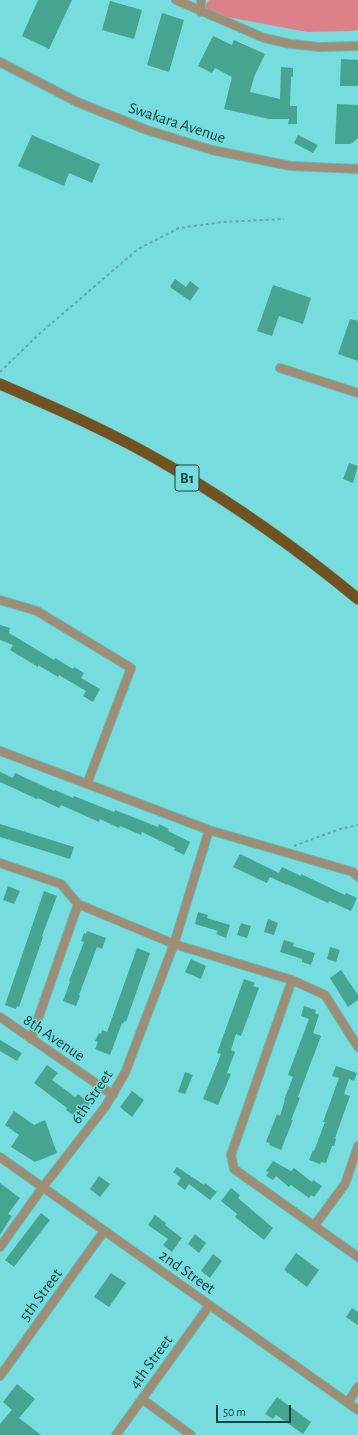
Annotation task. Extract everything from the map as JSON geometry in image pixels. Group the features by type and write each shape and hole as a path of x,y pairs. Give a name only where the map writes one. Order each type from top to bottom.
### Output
{"highway":[{"name":"B1","path":"0,384 77,418 169,466 243,513 300,554 358,599"}],"street":[{"path":"176,0 264,38 291,44 319,47 358,46"},
{"path":"201,0 202,12"},
{"name":"Swakara Avenue","path":"0,62 76,102 147,130 212,150 291,166 358,169"},
{"path":"280,368 358,393"},
{"path":"0,600 37,611 131,668 87,784"},
{"path":"0,751 209,830 353,872 358,877"},
{"name":"6th Street","path":"0,1247 42,1188 106,1106 125,1073 174,944 209,830"},
{"path":"0,863 61,884 78,904 174,944 292,980 325,995 358,1047"},
{"path":"31,1039 78,904"},
{"path":"292,980 231,1155 234,1169 358,1257"},
{"name":"8th Avenue","path":"0,1017 113,1095"},
{"path":"314,1226 345,1184 358,1146"},
{"name":"2nd Street","path":"0,1158 358,1410"},
{"name":"5th Street","path":"0,1376 104,1231"},
{"name":"4th Street","path":"116,1435 209,1306"},
{"path":"348,1402 358,1387"},
{"path":"142,1399 191,1435"}],"path":[{"path":"0,372 38,335 138,249 179,228 223,222 284,219"},
{"path":"280,851 340,829 358,825"}],"shaded area":[{"path":"209,0 358,0 358,30 307,32 201,12"}],"building":[{"path":"38,0 72,0 49,49 22,36"},
{"path":"110,1 142,10 134,39 102,30"},
{"path":"162,13 184,20 169,72 147,65"},
{"path":"213,36 232,45 234,40 265,54 254,77 250,92 280,99 281,67 293,68 293,77 291,76 290,106 297,106 297,124 288,124 289,119 269,119 224,109 232,77 215,68 212,73 198,66"},
{"path":"341,59 358,60 358,86 340,86"},
{"path":"337,104 358,105 358,138 351,144 335,144"},
{"path":"32,135 100,164 92,183 69,173 64,186 18,166"},
{"path":"298,135 318,145 313,153 294,143"},
{"path":"175,279 186,287 190,281 199,288 190,301 170,287"},
{"path":"273,285 311,298 303,324 279,316 272,336 257,331"},
{"path":"350,319 358,321 358,361 338,354"},
{"path":"349,463 358,466 353,483 343,479"},
{"path":"0,625 10,628 9,633 54,660 55,658 73,669 74,667 84,673 81,678 100,689 93,702 83,696 86,691 59,675 58,677 38,665 38,667 10,650 13,645 0,640"},
{"path":"0,772 13,778 15,773 73,798 74,796 158,827 159,824 169,829 168,831 190,842 184,855 174,850 175,848 142,832 141,835 120,826 119,828 100,819 99,822 61,805 59,808 38,798 37,799 0,782"},
{"path":"0,824 74,847 70,859 0,837"},
{"path":"240,854 279,873 282,867 301,876 301,874 345,895 346,893 357,898 351,911 329,901 328,903 270,877 267,883 233,867"},
{"path":"8,886 20,891 14,904 3,900"},
{"path":"44,891 57,896 42,936 43,937 19,1007 17,1006 16,1009 5,1005"},
{"path":"198,912 208,915 207,918 230,925 226,938 216,934 218,931 195,924"},
{"path":"268,919 278,923 274,935 264,932"},
{"path":"241,923 251,926 247,938 237,935"},
{"path":"87,931 106,938 102,949 97,947 76,1006 63,1001 84,942 81,941 84,933 86,934"},
{"path":"284,940 294,943 293,946 315,953 311,965 302,962 302,959 280,952"},
{"path":"330,947 340,950 336,962 327,959"},
{"path":"137,948 150,953 126,1022 124,1021 123,1024 122,1023 110,1055 95,1049 98,1042 95,1041 99,1033 101,1034 102,1030 107,1032"},
{"path":"191,959 206,966 201,979 185,972"},
{"path":"341,970 358,995 358,1000 348,1007 330,978"},
{"path":"244,979 255,983 253,986 259,988 241,1036 236,1034 231,1050 235,1052 227,1073 231,1074 218,1105 203,1099 221,1054 217,1053"},
{"path":"304,1006 316,1010 315,1013 319,1015 313,1033 321,1036 298,1097 300,1098 291,1120 293,1120 281,1150 269,1145 270,1143 266,1142 277,1114 280,1116 284,1100 293,1077 288,1075 309,1019 301,1016"},
{"path":"0,1040 22,1053 17,1061 0,1051"},
{"path":"47,1065 58,1073 52,1080 75,1097 78,1094 90,1103 78,1119 66,1110 67,1108 34,1083"},
{"path":"336,1066 357,1073 354,1081 349,1079 344,1094 350,1096 335,1138 334,1146 332,1146 326,1163 321,1162 320,1164 309,1160 325,1122 323,1122 339,1078 332,1076"},
{"path":"185,1072 193,1075 185,1094 178,1092"},
{"path":"132,1091 144,1100 132,1117 120,1107"},
{"path":"14,1111 34,1125 45,1120 57,1153 35,1162 11,1147 19,1135 5,1125"},
{"path":"273,1161 291,1171 294,1168 312,1182 313,1180 322,1186 314,1197 311,1195 309,1198 291,1185 289,1187 276,1176 273,1180 266,1176 269,1172 266,1171"},
{"path":"177,1167 204,1185 205,1183 217,1192 210,1200 189,1184 185,1190 177,1184 181,1178 173,1172"},
{"path":"99,1176 110,1184 100,1197 90,1189"},
{"path":"0,1183 20,1198 8,1214 12,1216 0,1235"},
{"path":"231,1188 240,1195 238,1198 273,1228 264,1240 235,1217 237,1214 221,1201"},
{"path":"41,1213 50,1220 14,1267 5,1260"},
{"path":"155,1215 182,1238 172,1252 163,1245 168,1239 148,1225"},
{"path":"195,1234 206,1243 199,1253 188,1244"},
{"path":"296,1253 319,1270 307,1287 284,1270"},
{"path":"213,1254 222,1261 210,1278 201,1271"},
{"path":"111,1273 126,1283 109,1307 94,1297"},
{"path":"352,1308 358,1312 358,1325 346,1317"},
{"path":"17,1384 35,1399 19,1418 41,1435 0,1435 0,1424 12,1410 3,1402"},
{"path":"277,1397 311,1422 303,1434 276,1415 273,1419 265,1414"}]}
